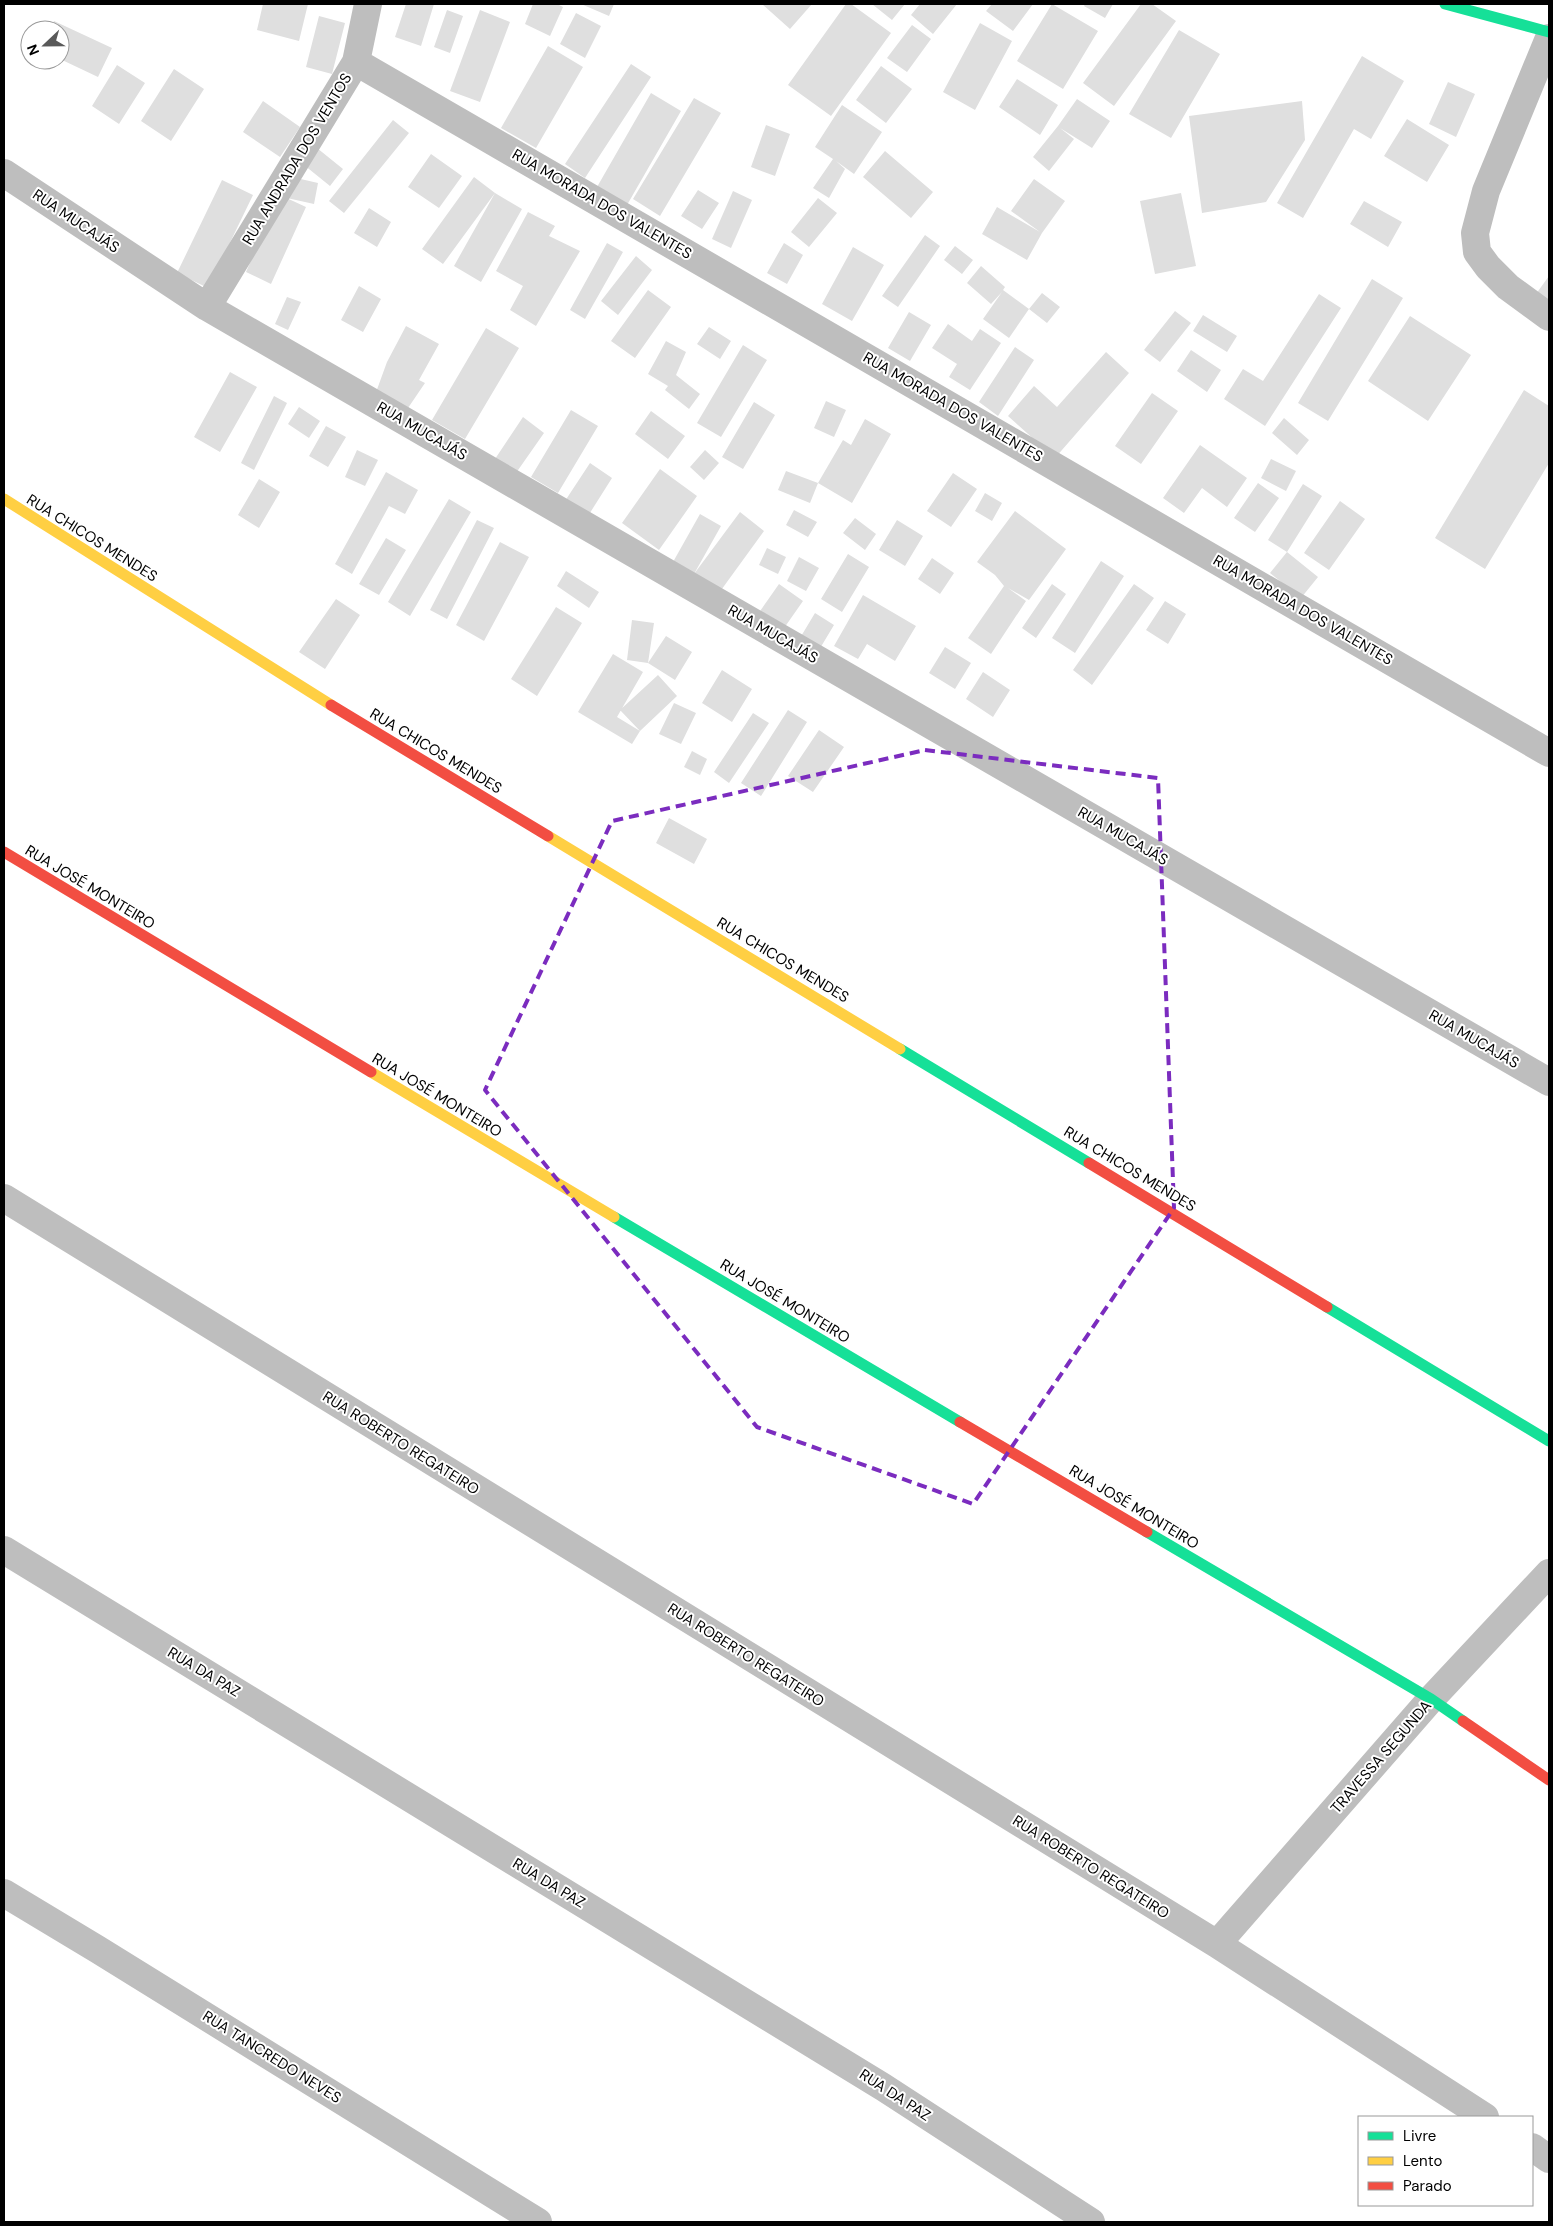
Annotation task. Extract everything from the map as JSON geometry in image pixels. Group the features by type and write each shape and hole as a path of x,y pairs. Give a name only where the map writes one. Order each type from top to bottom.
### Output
{"street":[{"name":"RUA ANDRADA DOS VENTOS","path":"207,307 356,62 368,4"},
{"path":"1445,4 1549,32"},
{"path":"1549,38 1486,192 1475,233 1477,252 1488,268 1508,287 1549,317"},
{"name":"RUA MORADA DOS VALENTES","path":"356,62 1549,753"},
{"name":"RUA MUCAJÁS","path":"4,173 207,307 1549,1082"},
{"name":"RUA CHICOS MENDES","path":"4,499 274,671 1549,1441"},
{"name":"RUA JOSÉ MONTEIRO","path":"4,852 659,1244 1431,1700 1549,1780"},
{"name":"RUA ROBERTO REGATEIRO","path":"4,1198 1217,1944 1483,2116"},
{"name":"RUA DA PAZ","path":"4,1550 883,2087 1091,2222"},
{"name":"TRAVESSA SEGUNDA","path":"1217,1944 1431,1700 1549,1573"},
{"name":"RUA TANCREDO NEVES","path":"4,1893 538,2222"},
{"path":"1533,2148 1549,2159"}],"highlighted area":[{"path":"925,750 1158,778 1174,1208 973,1504 757,1427 485,1090 612,821"}],"building":[{"path":"263,4 308,4 299,41 257,30"},
{"path":"406,4 434,4 421,46 395,37"},
{"path":"533,4 557,4 563,7 550,36 525,24"},
{"path":"581,4 614,4 609,16"},
{"path":"762,4 812,4 790,29"},
{"path":"846,4 851,4 891,33 831,116 788,85"},
{"path":"872,4 905,4 892,20"},
{"path":"920,4 957,4 933,34 911,15"},
{"path":"992,4 1033,4 1013,31 986,11"},
{"path":"1052,4 1098,31 1063,89 1017,61"},
{"path":"1085,4 1113,4 1105,18 1084,6"},
{"path":"1141,4 1152,4 1176,21 1114,106 1083,83"},
{"path":"447,10 463,16 450,53 434,47"},
{"path":"480,10 510,22 480,102 450,91"},
{"path":"576,13 601,26 585,58 560,44"},
{"path":"319,16 345,23 332,74 306,67"},
{"path":"980,23 1012,41 975,110 943,92"},
{"path":"912,25 931,39 907,72 887,58"},
{"path":"70,28 112,48 98,77 70,64"},
{"path":"1179,30 1220,54 1171,138 1129,114"},
{"path":"548,46 583,67 536,148 501,128"},
{"path":"1362,56 1404,81 1371,139 1354,129 1303,218 1277,203"},
{"path":"631,64 651,77 585,178 565,164"},
{"path":"117,65 145,83 119,124 92,106"},
{"path":"881,66 912,89 886,123 856,100"},
{"path":"174,69 204,89 171,141 141,121"},
{"path":"1017,79 1058,105 1040,135 999,107"},
{"path":"1448,82 1475,94 1456,137 1429,124"},
{"path":"651,93 681,111 627,205 597,187"},
{"path":"694,98 721,113 660,216 633,199"},
{"path":"1077,99 1110,121 1092,148 1060,128 1074,139 1049,171 1033,157"},
{"path":"263,101 300,127 280,157 243,132"},
{"path":"1302,101 1305,140 1266,202 1202,213 1189,116"},
{"path":"842,105 882,132 854,174 836,161 845,169 829,198 813,188 833,159 815,147"},
{"path":"1407,119 1449,145 1427,182 1384,156"},
{"path":"393,120 409,133 344,213 329,201"},
{"path":"766,125 790,134 775,176 751,167"},
{"path":"317,148 343,169 330,186 304,165"},
{"path":"885,151 933,192 911,218 863,177"},
{"path":"431,154 462,176 439,208 408,187"},
{"path":"292,177 318,183 314,204 287,198"},
{"path":"474,177 495,193 443,264 422,249"},
{"path":"1034,179 1065,201 1042,233 1027,260 982,234 997,207 1040,232 1011,211"},
{"path":"222,180 253,195 208,288 177,273"},
{"path":"698,190 719,203 702,229 681,216"},
{"path":"733,191 752,200 731,248 712,239"},
{"path":"495,193 522,209 481,282 454,266"},
{"path":"1181,193 1196,266 1155,274 1140,201"},
{"path":"280,195 306,207 271,284 246,272"},
{"path":"818,198 837,213 809,247 791,232"},
{"path":"1364,201 1402,222 1388,247 1350,224"},
{"path":"369,208 391,222 377,247 354,233"},
{"path":"528,212 555,226 549,236 580,251 536,326 510,310 523,286 496,271"},
{"path":"925,235 940,246 898,307 882,296"},
{"path":"607,243 623,252 585,319 570,310"},
{"path":"784,243 803,255 787,284 767,273"},
{"path":"955,246 973,260 962,274 944,260"},
{"path":"853,247 884,265 852,321 822,304"},
{"path":"636,256 652,270 618,315 601,301"},
{"path":"981,266 1005,287 1003,290 1029,309 1009,338 983,319 1002,292 991,304 967,283"},
{"path":"1549,276 1549,304 1536,294"},
{"path":"1372,279 1403,298 1328,421 1298,403"},
{"path":"359,286 381,299 363,332 341,320"},
{"path":"648,290 671,307 635,358 611,341"},
{"path":"1042,293 1060,307 1047,323 1029,309"},
{"path":"1319,294 1341,308 1265,426 1224,399 1243,369 1263,381"},
{"path":"287,297 301,302 288,330 275,324"},
{"path":"1175,311 1191,323 1160,362 1144,350"},
{"path":"909,312 931,325 910,361 888,348"},
{"path":"1203,315 1237,336 1227,352 1193,331"},
{"path":"1410,316 1471,355 1428,421 1368,381"},
{"path":"948,324 972,341 980,329 1001,343 970,390 949,377 957,364 932,348"},
{"path":"406,326 439,344 419,380 425,383 408,408 375,395 387,362"},
{"path":"709,327 731,341 720,359 697,344"},
{"path":"486,328 519,348 465,439 432,420"},
{"path":"666,341 686,352 676,375 700,394 689,409 665,390 668,386 648,374"},
{"path":"743,345 767,360 721,437 697,423"},
{"path":"1015,347 1034,360 998,416 979,402"},
{"path":"1191,350 1221,370 1207,392 1177,371"},
{"path":"1106,352 1129,373 1055,458 1008,416 1034,386 1057,407"},
{"path":"230,372 257,387 220,452 194,437"},
{"path":"1524,390 1549,406 1549,463 1485,569 1435,538"},
{"path":"1152,393 1178,411 1141,464 1115,446"},
{"path":"274,396 287,403 254,470 241,463"},
{"path":"826,401 846,410 834,437 814,428"},
{"path":"754,402 775,415 743,469 722,457"},
{"path":"299,407 320,421 309,438 288,424"},
{"path":"571,410 598,426 558,493 531,477"},
{"path":"651,411 685,436 668,459 635,434"},
{"path":"523,417 544,433 516,473 495,459"},
{"path":"1284,418 1309,440 1297,455 1272,433"},
{"path":"865,419 891,434 852,503 818,483 843,440 851,445"},
{"path":"326,426 346,437 328,467 309,456"},
{"path":"1200,445 1247,478 1227,507 1202,488 1184,513 1163,498"},
{"path":"357,450 378,460 365,486 345,477"},
{"path":"705,450 719,463 704,480 690,467"},
{"path":"1271,459 1296,471 1286,491 1261,478"},
{"path":"590,463 612,478 588,516 565,501"},
{"path":"660,469 697,496 659,550 622,523"},
{"path":"786,471 818,483 810,503 778,490"},
{"path":"386,472 418,490 405,514 389,506 352,574 335,564"},
{"path":"953,473 977,489 951,527 927,511"},
{"path":"259,479 280,492 259,528 238,515"},
{"path":"1258,483 1279,498 1255,532 1234,518"},
{"path":"1303,484 1322,496 1287,552 1268,540"},
{"path":"985,493 1002,503 992,521 975,511"},
{"path":"449,499 471,512 410,616 388,602"},
{"path":"1340,501 1365,519 1329,570 1304,553"},
{"path":"794,510 817,522 808,537 786,525"},
{"path":"1015,511 1066,549 1029,600 1008,588 1026,601 991,654 968,638 1004,586 995,575 977,562"},
{"path":"740,512 764,531 719,593 694,574"},
{"path":"700,514 721,526 694,574 673,562"},
{"path":"855,518 876,534 865,550 843,533"},
{"path":"477,520 494,528 447,619 430,610"},
{"path":"897,520 923,536 905,566 879,550"},
{"path":"386,538 406,550 379,595 359,584"},
{"path":"500,542 529,557 484,641 456,625"},
{"path":"767,548 786,557 778,574 759,565"},
{"path":"1287,552 1318,577 1301,598 1270,573"},
{"path":"848,554 869,567 842,612 821,599"},
{"path":"799,557 819,568 806,591 787,581"},
{"path":"932,558 954,573 940,594 918,579"},
{"path":"1101,561 1124,576 1075,653 1052,638"},
{"path":"566,571 599,592 589,608 557,586"},
{"path":"779,584 803,601 782,631 758,614"},
{"path":"1052,584 1066,594 1036,638 1022,628"},
{"path":"1134,584 1154,598 1092,685 1073,670"},
{"path":"863,595 916,626 895,661 867,644 858,659 834,646"},
{"path":"336,599 360,615 325,669 299,652"},
{"path":"1165,601 1186,614 1168,644 1146,630"},
{"path":"556,607 582,623 537,696 511,679"},
{"path":"815,613 834,625 819,650 800,638"},
{"path":"632,620 654,623 648,663 627,660"},
{"path":"666,636 692,652 675,680 648,663"},
{"path":"945,647 971,663 955,689 929,673"},
{"path":"613,654 643,672 617,717 640,731 632,744 578,712"},
{"path":"722,670 752,689 732,722 702,703"},
{"path":"983,672 1010,690 993,717 966,699"},
{"path":"658,675 677,696 640,731 620,710"},
{"path":"674,703 696,713 681,744 659,734"},
{"path":"788,710 807,722 761,796 741,783"},
{"path":"753,713 769,723 729,783 714,772"},
{"path":"819,730 844,747 813,792 788,776"},
{"path":"692,751 707,759 700,775 684,767"},
{"path":"669,818 707,839 694,864 656,843"}],"traffic: fast":[{"path":"1445,4 1549,32"},
{"path":"900,1049 1089,1163"},
{"path":"614,1217 960,1422"},
{"path":"1327,1307 1549,1441"},
{"path":"1147,1532 1431,1699 1463,1721"}],"traffic: slow":[{"path":"4,499 331,705"},
{"path":"548,836 900,1049"},
{"path":"371,1072 614,1217"}],"traffic: jam":[{"path":"331,705 548,836"},
{"path":"4,852 371,1072"},
{"path":"1089,1163 1327,1307"},
{"path":"960,1422 1147,1532"},
{"path":"1463,1721 1549,1780"}]}
